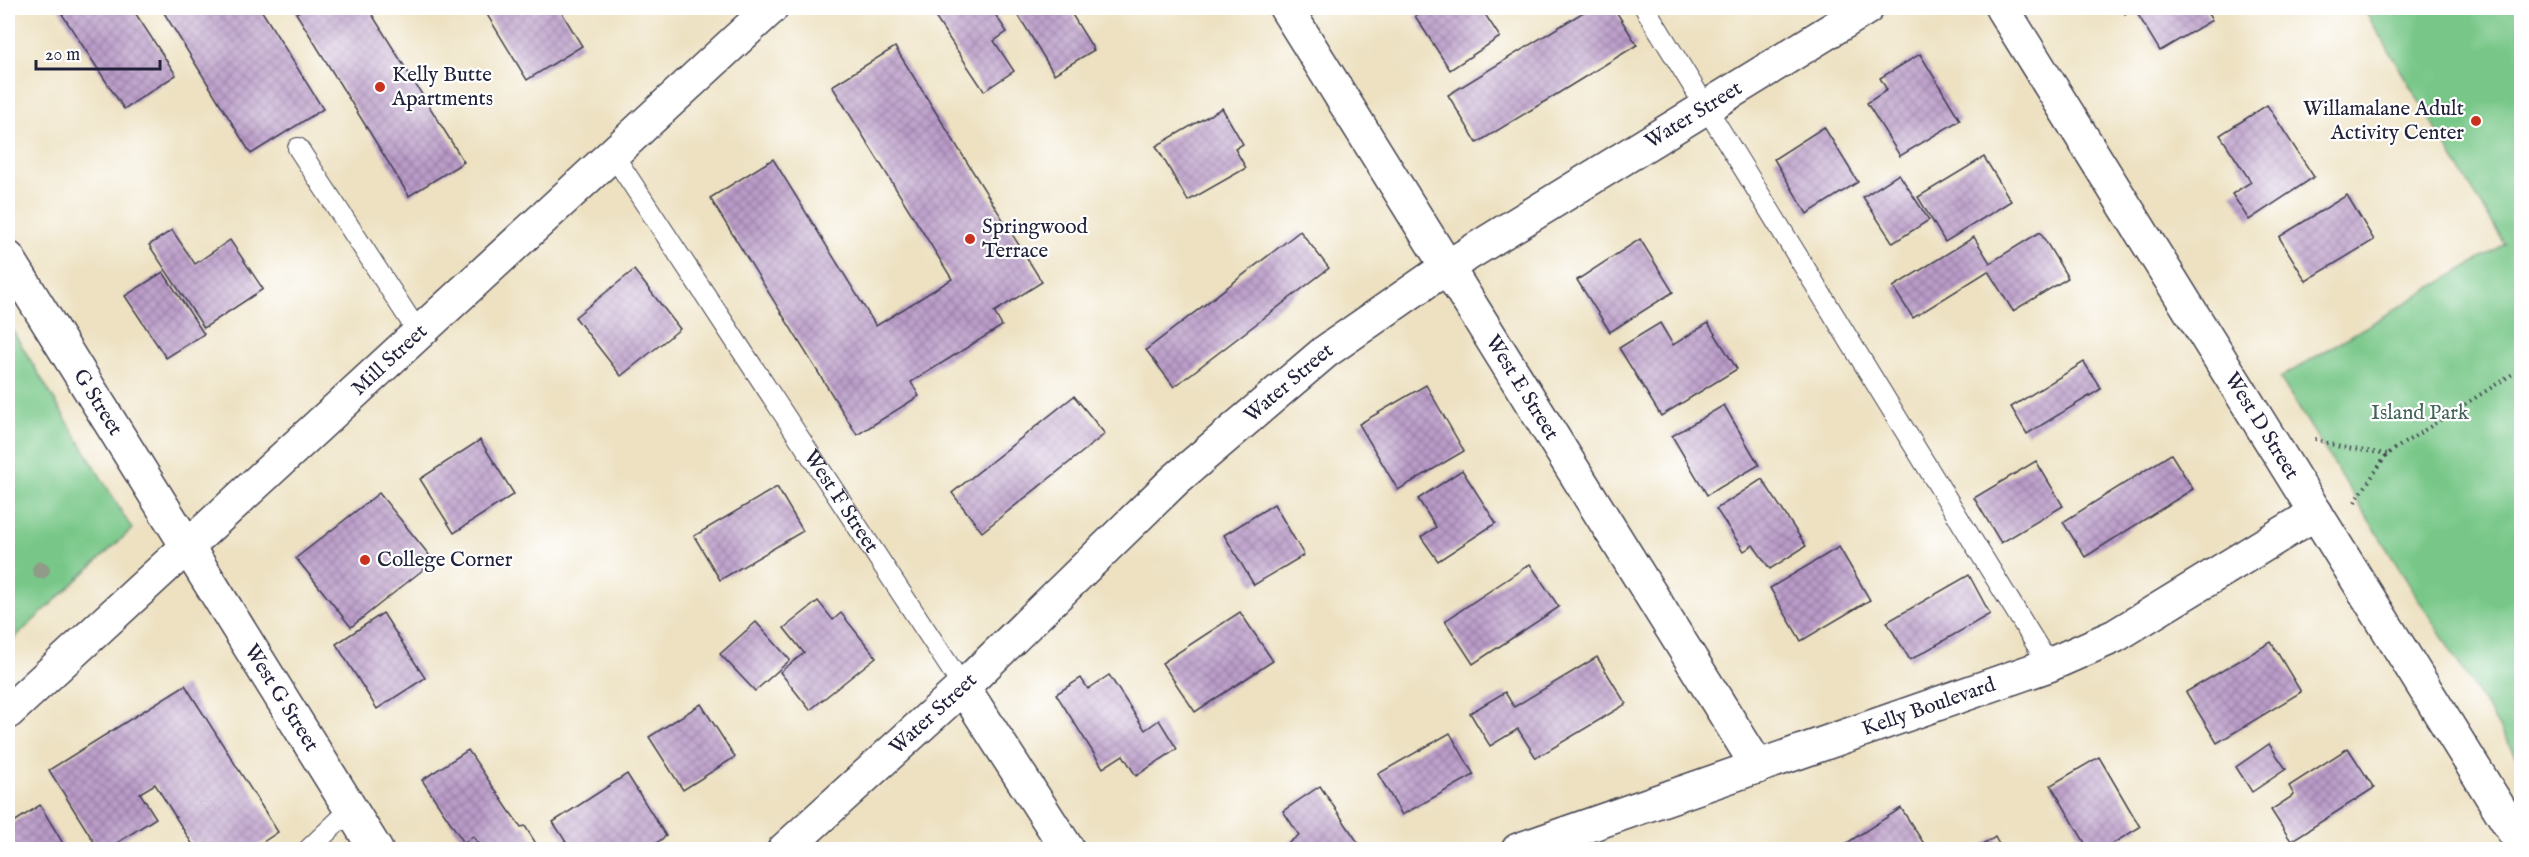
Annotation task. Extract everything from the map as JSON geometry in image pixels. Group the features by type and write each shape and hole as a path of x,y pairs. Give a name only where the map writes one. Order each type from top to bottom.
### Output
{"street":[{"name":"Mill Street","path":"8,712 771,8"},
{"name":"West E Street","path":"1286,8 1758,766"},
{"name":"Water Street","path":"784,849 963,687 1175,480 1325,352 1447,267 1867,8"},
{"name":"West D Street","path":"2002,8 2522,845"},
{"name":"G Street","path":"8,258 188,545"},
{"name":"Kelly Boulevard","path":"1518,849 2049,665 2115,636 2316,513"},
{"name":"West G Street","path":"188,545 376,849"},
{"name":"West F Street","path":"963,687 1068,849"}],"lane":[{"path":"1645,8 2049,665"},
{"path":"298,148 418,332"},
{"name":"West F Street","path":"612,153 963,687"},
{"path":"308,849 351,809"}],"path":[{"path":"2354,510 2355,498 2387,454 2522,368"}],"green space":[{"name":"Island Park","path":"2363,8 2521,8 2521,763 2280,378 2505,244"},
{"path":"8,323 132,529 8,644"}],"building":[{"path":"58,8 132,8 176,75 124,109"},
{"path":"161,8 260,8 323,109 251,154"},
{"name":"Kelly Butte Apartments","path":"304,8 368,8 464,162 409,196 296,13"},
{"name":"Kelly Butte Apartments","path":"483,8 559,8 582,46 527,80"},
{"path":"929,8 991,8 1007,32 994,41 1014,71 984,91"},
{"path":"1014,8 1068,8 1094,50 1054,74"},
{"path":"1428,8 1481,8 1500,37 1450,70 1415,16"},
{"path":"1590,8 1614,8 1637,45 1477,143 1448,95"},
{"path":"2121,8 2134,8 2125,14"},
{"path":"2134,8 2204,8 2212,20 2160,51"},
{"name":"Springwood Terrace","path":"895,47 1042,282 994,312 1002,326 911,382 919,396 857,435 710,198 773,159 876,326 952,279 832,86"},
{"path":"1920,54 1960,120 1900,156 1867,103 1887,90 1880,78"},
{"path":"2267,105 2314,177 2249,220 2232,194 2251,182 2220,135"},
{"path":"1222,108 1243,144 1235,149 1246,168 1188,201 1156,146"},
{"path":"1824,127 1858,182 1807,214 1774,159"},
{"path":"1984,157 2011,201 1945,242 1918,197"},
{"path":"1899,174 1929,220 1893,243 1863,197"},
{"path":"2347,195 2374,240 2306,281 2279,237"},
{"path":"172,230 195,264 230,240 263,289 204,328 149,245"},
{"path":"1300,231 1329,268 1174,387 1146,350"},
{"path":"2040,232 2068,278 2013,311 1988,271 1913,318 1893,287 1974,237 1990,263"},
{"path":"1640,239 1673,292 1610,332 1577,280"},
{"path":"634,270 680,329 621,376 575,317"},
{"path":"163,272 204,334 166,358 125,296"},
{"path":"1660,323 1673,345 1708,323 1737,369 1661,416 1619,348"},
{"path":"2084,362 2101,389 2027,434 2011,407"},
{"path":"1426,385 1464,451 1398,490 1359,424"},
{"path":"1074,396 1105,434 982,532 952,493"},
{"path":"1724,405 1759,465 1707,495 1672,436"},
{"path":"480,440 514,494 454,533 420,479"},
{"path":"2171,454 2193,489 2085,557 2063,522"},
{"path":"2036,461 2063,506 2001,543 1974,498"},
{"path":"1462,470 1496,523 1438,561 1421,537 1436,527 1418,499"},
{"path":"1762,479 1806,546 1770,569 1753,545 1744,551 1716,509"},
{"path":"777,487 803,531 720,580 694,536"},
{"name":"College Corner","path":"379,493 434,561 351,627 296,558"},
{"path":"1274,504 1304,555 1254,585 1224,535"},
{"path":"1839,547 1870,600 1801,641 1770,588"},
{"path":"1530,564 1559,607 1473,664 1445,621"},
{"path":"1969,575 1990,614 1910,660 1887,622"},
{"path":"818,601 833,620 841,613 876,657 810,710 780,672 804,653 784,628"},
{"path":"1240,612 1273,661 1195,712 1162,663"},
{"path":"383,613 425,678 377,709 336,644"},
{"path":"756,622 790,660 755,691 720,654"},
{"path":"2271,642 2301,692 2217,743 2186,692"},
{"path":"1597,657 1626,704 1536,758 1518,729 1490,746 1470,713 1505,692 1514,707"},
{"path":"1109,675 1145,730 1159,720 1177,749 1136,776 1123,755 1103,768 1056,694 1081,678 1088,689"},
{"path":"185,685 278,832 251,850 196,850 155,784 140,793 156,818 106,850 99,850 49,770"},
{"path":"701,704 735,757 683,790 649,737"},
{"path":"1450,733 1474,775 1402,815 1378,774"},
{"path":"2269,744 2286,769 2252,792 2236,767"},
{"path":"2348,748 2374,788 2291,841 2271,810 2294,795 2289,786"},
{"path":"468,750 510,812 521,827 525,826 540,850 482,850 473,836 464,843 422,780"},
{"path":"2099,757 2140,827 2102,850 2089,850 2051,785"},
{"path":"627,774 666,836 646,850 571,850 553,822"},
{"path":"1320,786 1363,850 1279,850 1299,835 1283,811"},
{"path":"40,805 67,850 8,850 8,826"},
{"path":"1901,808 1928,850 1836,850"},
{"path":"1995,837 2002,850 1975,850"}],"place":[{"name":"Kelly Butte Apartments","path":"380,87"},
{"name":"Willamalane Adult Activity Center","path":"2476,121"},
{"name":"Springwood Terrace","path":"970,239"},
{"name":"College Corner","path":"365,560"}]}
